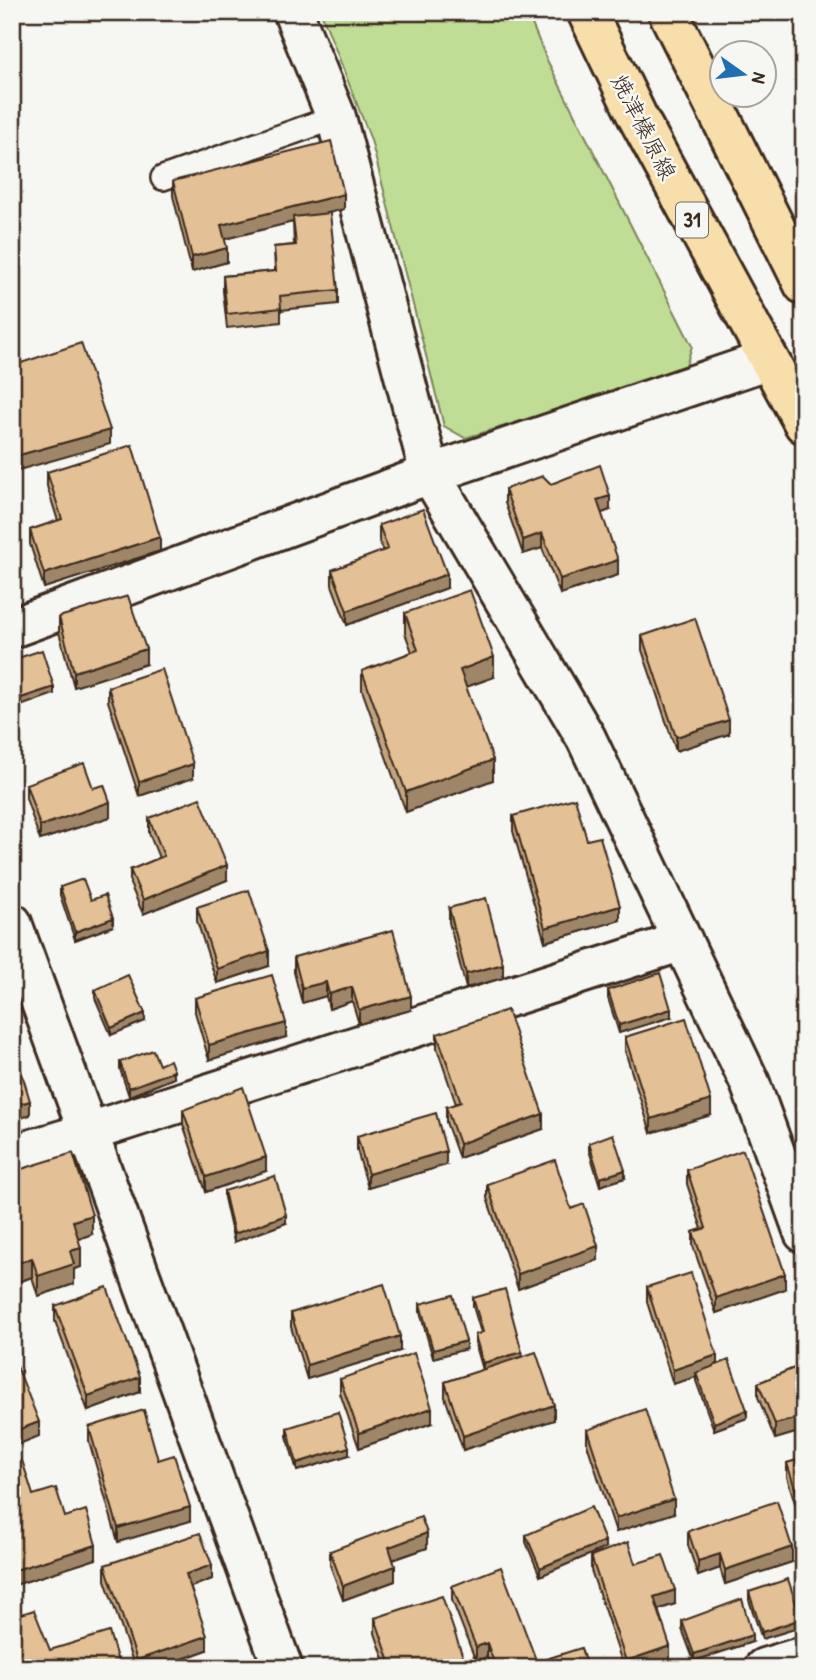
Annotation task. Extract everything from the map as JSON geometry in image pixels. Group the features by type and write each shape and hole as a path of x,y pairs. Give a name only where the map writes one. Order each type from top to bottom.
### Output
{"main road":[{"name":"焼津榛原線","path":"587,12 636,116 804,424"},
{"path":"668,12 804,285"}],"street":[{"path":"293,12 336,117 430,474 586,738 750,1083 804,1233"},
{"path":"12,628 430,474 767,360"},
{"path":"12,923 283,1668"},
{"path":"12,1154 89,1132 683,941"},
{"path":"764,1668 804,1656"}],"lane":[{"path":"163,178 336,117"}],"green space":[{"path":"321,12 527,12 547,60 692,346 684,372 465,438 444,426 371,140"}],"building":[{"path":"331,141 344,194 221,225 227,248 192,257 173,181"},
{"path":"330,213 338,290 280,296 281,308 227,314 223,276 276,271 274,247 296,245 293,217"},
{"path":"81,343 110,430 12,457 12,366"},
{"path":"132,445 160,537 44,574 30,530 62,519 47,472"},
{"path":"600,465 610,496 597,500 618,560 560,579 542,533 523,540 505,489 543,476 551,484"},
{"path":"423,509 447,574 347,611 332,570 388,549 379,525"},
{"path":"470,590 494,657 460,670 493,760 406,792 362,671 418,650 405,613"},
{"path":"128,596 146,649 74,672 59,617"},
{"path":"695,618 729,720 676,737 642,636"},
{"path":"42,650 54,687 12,701 12,660"},
{"path":"162,669 193,764 139,782 108,687"},
{"path":"84,763 93,788 104,785 110,802 40,826 26,784"},
{"path":"200,798 227,865 143,900 130,870 164,856 149,818"},
{"path":"575,798 587,840 600,837 620,906 545,928 513,816"},
{"path":"83,879 91,900 105,895 113,918 75,932 60,887"},
{"path":"249,890 269,951 217,969 197,907"},
{"path":"486,898 503,964 466,974 449,908"},
{"path":"393,930 411,996 359,1010 352,987 329,994 326,982 302,988 294,957"},
{"path":"660,973 671,1009 619,1025 608,990"},
{"path":"128,975 145,1013 111,1028 95,990"},
{"path":"272,975 286,1023 209,1045 195,998"},
{"path":"507,1010 543,1114 459,1144 446,1107 461,1102 437,1034"},
{"path":"686,1018 711,1100 651,1119 625,1037"},
{"path":"12,1040 30,1101 12,1106"},
{"path":"153,1050 159,1065 170,1060 174,1071 129,1088 120,1062"},
{"path":"243,1087 266,1157 206,1177 183,1110"},
{"path":"436,1113 446,1151 368,1174 357,1136"},
{"path":"613,1134 625,1170 600,1178 589,1143"},
{"path":"743,1150 785,1274 716,1298 693,1232 706,1228 687,1170"},
{"path":"73,1153 92,1215 73,1221 81,1248 70,1251 74,1264 38,1276 32,1258 12,1265 12,1172"},
{"path":"555,1160 571,1209 584,1204 598,1246 518,1274 487,1184"},
{"path":"275,1176 286,1215 234,1234 224,1191"},
{"path":"691,1273 717,1355 673,1370 647,1287"},
{"path":"384,1284 400,1336 307,1365 291,1313"},
{"path":"107,1287 140,1377 88,1396 55,1306"},
{"path":"505,1289 522,1352 483,1363 475,1335 483,1332 473,1298"},
{"path":"453,1295 466,1341 433,1350 420,1304"},
{"path":"536,1352 554,1405 463,1436 445,1382"},
{"path":"414,1353 432,1408 359,1433 340,1379"},
{"path":"14,1359 39,1422 12,1432 12,1360"},
{"path":"729,1360 747,1410 714,1423 696,1373"},
{"path":"804,1364 804,1422 802,1417 775,1424 758,1383"},
{"path":"645,1409 674,1499 616,1518 587,1430"},
{"path":"144,1410 158,1460 174,1455 190,1507 118,1528 89,1427"},
{"path":"338,1412 349,1447 297,1463 287,1428"},
{"path":"804,1458 804,1517 787,1463"},
{"path":"22,1460 33,1495 56,1488 65,1517 86,1510 96,1545 15,1570 12,1561 12,1463"},
{"path":"777,1501 792,1547 725,1570 720,1554 698,1561 688,1531"},
{"path":"591,1507 605,1541 540,1568 526,1535"},
{"path":"421,1517 427,1533 389,1547 395,1566 343,1586 330,1551"},
{"path":"200,1533 212,1565 186,1574 207,1636 137,1660 105,1565"},
{"path":"628,1542 635,1564 663,1555 675,1590 654,1597 670,1646 626,1661 591,1556"},
{"path":"501,1567 539,1668 496,1668 487,1643 476,1647 452,1586"},
{"path":"788,1579 801,1619 762,1632 749,1592"},
{"path":"442,1596 465,1663 477,1658 481,1668 392,1668 375,1618"},
{"path":"742,1599 752,1635 694,1654 682,1621"},
{"path":"34,1610 50,1650 109,1632 120,1668 12,1668 12,1617"},
{"path":"581,1648 587,1668 542,1668 540,1661"}]}
